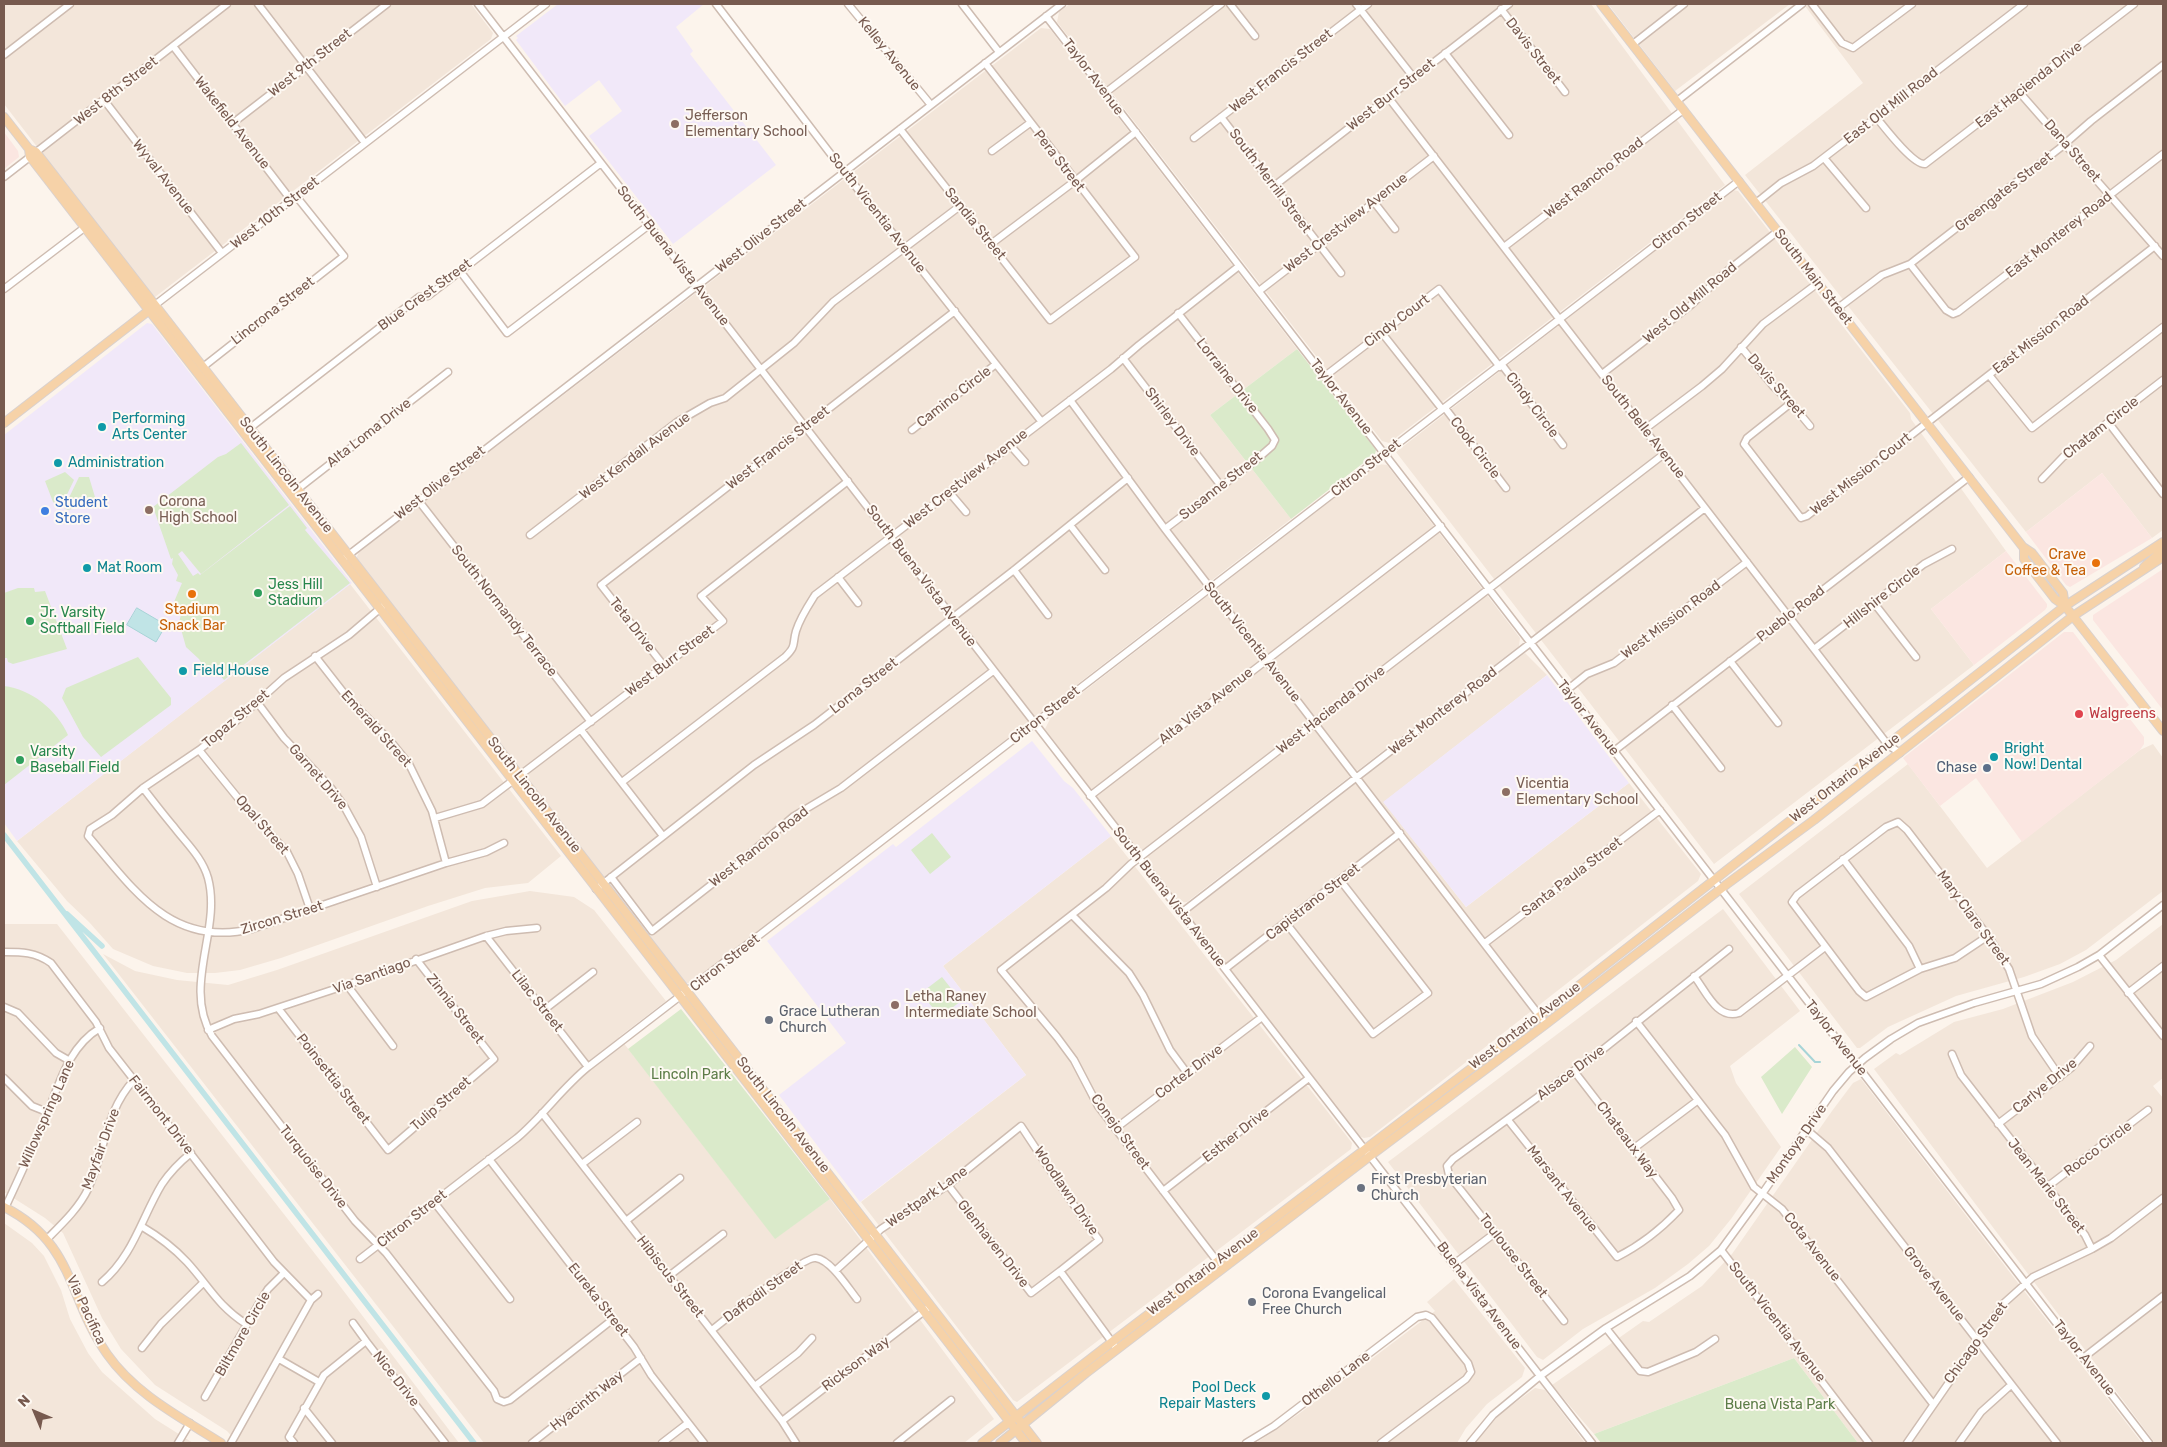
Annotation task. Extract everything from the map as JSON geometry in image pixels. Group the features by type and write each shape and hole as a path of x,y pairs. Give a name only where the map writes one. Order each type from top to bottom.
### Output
{"main road":[{"name":"South Main Street","path":"1601,4 1969,477 2024,550 2024,559 2055,599 2065,606 2163,731"},
{"name":"South Lincoln Avenue","path":"4,117 1013,1419 1037,1443"},
{"name":"South Lincoln Avenue","path":"152,307 203,367 250,428 294,492"},
{"name":"West 10th Street","path":"4,422 152,307"},
{"name":"West Ontario Avenue","path":"1000,1443 1364,1148 1540,1016 2065,606 2163,542"},
{"path":"2135,575 2163,550"},
{"path":"2135,575 2163,557"},
{"name":"West Ontario Avenue","path":"982,1443 1112,1342 1370,1156 1546,1024 1721,888 1900,753 2073,616 2135,575"},
{"name":"Via Pacifica","path":"4,1207 32,1225 47,1239 63,1262 93,1331 116,1366 141,1390 220,1443"},
{"name":"South Lincoln Avenue","path":"1020,1427 1026,1443"}],"street":[{"path":"4,55 70,4"},
{"name":"West 8th Street","path":"4,177 32,153 228,4"},
{"path":"258,4 365,143"},
{"name":"West 9th Street","path":"233,123 387,4"},
{"name":"South Buena Vista Avenue","path":"478,4 1364,1148"},
{"name":"West 10th Street","path":"152,307 546,4"},
{"name":"South Vicentia Avenue","path":"716,4 843,172 1041,421"},
{"name":"Kelley Avenue","path":"848,4 931,105"},
{"path":"962,4 999,52"},
{"name":"West Olive Street","path":"345,557 1062,4"},
{"path":"1105,93 1221,4"},
{"path":"1230,4 1255,36"},
{"name":"West Francis Street","path":"1194,138 1358,6 1368,4"},
{"name":"West Burr Street","path":"1274,186 1509,4"},
{"path":"1633,44 1684,4"},
{"path":"1676,101 1802,4"},
{"path":"1812,4 1842,43 1849,47 1855,47 1912,4"},
{"name":"East Old Mill Road","path":"1756,203 1781,183 1824,158 2024,4"},
{"name":"East Hacienda Drive","path":"1876,117 1896,141 1922,165 2134,4"},
{"path":"1358,6 1414,78"},
{"name":"Davis Street","path":"1502,10 1565,92"},
{"name":"Taylor Avenue","path":"1046,16 1385,453 1488,589 1715,879 2149,1443"},
{"name":"Wakefield Avenue","path":"173,46 294,198 344,256"},
{"path":"1446,52 1509,135"},
{"name":"Pera Street","path":"985,63 1135,257 1050,320"},
{"name":"Greengates Street","path":"1838,308 1882,275 1910,264 2065,144 2091,121 2163,65"},
{"name":"Dana Street","path":"2020,92 2163,256"},
{"name":"South Belle Avenue","path":"1388,97 1888,745 1900,753"},
{"name":"Wyval Avenue","path":"104,100 222,253"},
{"name":"West Rancho Road","path":"1504,247 1684,110"},
{"name":"South Merrill Street","path":"1221,117 1341,273"},
{"path":"992,151 1030,123"},
{"name":"Sandia Street","path":"900,129 1050,320"},
{"path":"991,244 1136,132"},
{"name":"East Monterey Road","path":"1910,264 1946,310 1952,314 1958,312 2163,154"},
{"name":"West Crestview Avenue","path":"1258,291 1434,156"},
{"path":"1824,158 1866,208"},
{"name":"Blue Crest Street","path":"250,428 419,297 428,296 601,163"},
{"name":"Citron Street","path":"360,1259 524,1132 570,1081 1739,181"},
{"path":"1374,202 1396,229"},
{"name":"West Kendall Avenue","path":"530,535 677,422 710,403 725,398 794,343 833,302 960,206"},
{"path":"4,290 88,225"},
{"path":"460,271 507,333 649,225"},
{"name":"West Old Mill Road","path":"1602,374 1691,305 1727,271 1778,231"},
{"name":"East Mission Road","path":"1926,423 2155,246"},
{"name":"Lincrona Street","path":"203,367 344,256"},
{"name":"West Crestview Avenue","path":"622,782 785,657 794,648 795,632 804,612 815,595 1070,400 1239,266"},
{"path":"1645,429 1709,381 1763,324 1818,283"},
{"name":"Cindy Court","path":"1325,376 1439,289 1501,366"},
{"name":"West Francis Street","path":"601,584 955,311"},
{"name":"Lorraine Drive","path":"1178,313 1275,440"},
{"path":"1989,375 2032,428 2163,327"},
{"name":"Cook Circle","path":"1382,333 1506,488"},
{"name":"Davis Street","path":"1741,346 1773,386 1791,403 1810,426"},
{"name":"Shirley Drive","path":"1123,358 1221,486"},
{"name":"Camino Circle","path":"912,430 996,364"},
{"name":"Cindy Circle","path":"1501,366 1563,445"},
{"name":"Alta Loma Drive","path":"294,492 448,372"},
{"name":"Chatam Circle","path":"2042,479 2063,457 2163,380"},
{"name":"South Vicentia Avenue","path":"1070,400 1210,588 1546,1024"},
{"name":"West Mission Court","path":"1791,403 1748,438 1744,444 1802,518 1926,423"},
{"path":"2108,422 2163,494"},
{"name":"Susanne Street","path":"1165,529 1256,460 1272,446 1275,440"},
{"path":"1010,445 1025,462"},
{"name":"West Hacienda Drive","path":"1001,970 1106,888 1139,858 1664,454"},
{"name":"Pueblo Road","path":"1614,751 1969,477"},
{"name":"Lorna Street","path":"600,886 754,765 814,725 1014,570 1128,478"},
{"name":"West Burr Street","path":"435,818 482,804 723,621 701,596 848,481"},
{"path":"949,492 966,512"},
{"name":"South Normandy Terrace","path":"418,500 591,722"},
{"name":"West Monterey Road","path":"1181,912 1705,508"},
{"path":"1070,525 1105,570"},
{"name":"Alta Vista Avenue","path":"1090,796 1441,526"},
{"name":"Hillshire Circle","path":"1814,649 1924,564 1952,549"},
{"name":"West Mission Road","path":"1567,690 1587,674 1614,664 1747,562"},
{"path":"1014,570 1048,615"},
{"path":"838,577 858,603"},
{"name":"Teta Drive","path":"601,584 664,666"},
{"path":"1874,603 1916,657"},
{"name":"Topaz Street","path":"88,836 90,829 112,815 142,788 199,750 235,722 284,678 349,635 383,607"},
{"name":"Emerald Street","path":"315,656 347,697 402,754 422,787 435,818 446,863"},
{"path":"1730,661 1778,723"},
{"name":"West Rancho Road","path":"611,877 652,931 739,863 794,816 841,788 993,671"},
{"name":"Garnet Drive","path":"257,702 284,738 331,788 344,806 362,837 377,887"},
{"path":"1672,705 1721,768"},
{"path":"581,730 663,836"},
{"name":"Opal Street","path":"199,750 237,797 287,852 298,874 310,909"},
{"name":"Turquoise Drive","path":"142,788 196,854 205,870 211,897 200,985 200,1006 208,1030 355,1221 379,1245 494,1391 497,1399 504,1402 510,1400 612,1320"},
{"name":"Santa Paula Street","path":"1485,943 1660,810"},
{"name":"Mary Clare Street","path":"1843,859 1886,827 1898,822 1907,830 1988,936 2009,968 2032,1036 2060,1077"},
{"name":"Capistrano Street","path":"1225,969 1400,833"},
{"name":"Zircon Street","path":"88,836 134,891 154,910 178,924 207,932 224,934 242,932 446,863 486,852 504,843"},
{"path":"1920,969 1909,946 1843,859 1797,894 1792,902 1859,992 1866,997 1920,969 1955,958 1988,936"},
{"path":"1286,923 1373,1034 1428,994 1340,880"},
{"name":"Montoya Drive","path":"1470,1443 1493,1415 1540,1376 1606,1328 1683,1281 1721,1250 1833,1091 1857,1064 1891,1039 1918,1023 1952,1010 2062,976 2099,955 2163,905"},
{"path":"1072,915 1129,973 1143,995 1170,1050 1187,1074"},
{"name":"Via Santiago","path":"208,1030 234,1019 278,1008 486,936 506,931 537,928"},
{"name":"Lilac Street","path":"486,936 588,1067"},
{"path":"1694,976 1722,1013 1730,1016 1739,1013 1825,947"},
{"name":"Alsace Drive","path":"1447,1166 1453,1159 1574,1070 1729,949"},
{"name":"Fairmont Drive","path":"4,952 30,952 51,963 100,1028 109,1048 284,1273 311,1300"},
{"path":"2099,955 2163,1036"},
{"name":"Zinnia Street","path":"416,960 494,1059"},
{"path":"2128,993 2163,966"},
{"name":"Conejo Street","path":"1001,970 1063,1044 1074,1060 1098,1106 1220,1265"},
{"path":"544,1010 593,972"},
{"path":"347,985 393,1046"},
{"path":"4,1007 18,1013 56,1053 70,1061"},
{"name":"Poinsettia Street","path":"278,1008 388,1150"},
{"name":"Cortez Drive","path":"1116,1128 1262,1017"},
{"name":"Cota Avenue","path":"1636,1021 1725,1135 1748,1178 1762,1194 1782,1209 1933,1404"},
{"name":"Willowspring Lane","path":"4,1207 70,1061 83,1040 100,1028"},
{"name":"Carlye Drive","path":"1998,1124 2071,1068 2090,1046"},
{"name":"Jean Marie Street","path":"1952,1054 1961,1075 2085,1235 2092,1249"},
{"name":"Tulip Street","path":"388,1150 494,1059"},
{"name":"Chateaux Way","path":"1574,1070 1672,1198 1679,1210"},
{"path":"4,1078 23,1100 47,1112"},
{"name":"Esther Drive","path":"1163,1191 1309,1078"},
{"name":"Mayfair Drive","path":"47,1239 69,1216 88,1188 108,1123 124,1091 134,1080"},
{"path":"1633,1149 1697,1101"},
{"name":"Rocco Circle","path":"2047,1187 2148,1110"},
{"name":"Hibiscus Street","path":"542,1113 712,1330 782,1421 796,1443"},
{"name":"Marsant Avenue","path":"1508,1120 1616,1257 1629,1251 1669,1221 1679,1210"},
{"path":"582,1164 637,1122"},
{"name":"Westpark Lane","path":"835,1271 872,1236 948,1185 1021,1126"},
{"name":"Woodlawn Drive","path":"1021,1126 1051,1169 1066,1197 1099,1240 1060,1271"},
{"name":"Grove Avenue","path":"1807,1130 1828,1148 2057,1443"},
{"name":"Buena Vista Avenue","path":"1364,1148 1592,1443"},
{"path":"102,1282 112,1274 126,1256 162,1184 191,1153"},
{"name":"Eureka Street","path":"489,1159 704,1443"},
{"name":"Toulouse Street","path":"1447,1166 1449,1174 1564,1321"},
{"path":"626,1221 680,1178"},
{"name":"Glenhaven Drive","path":"948,1185 1031,1293 1060,1271"},
{"name":"Chicago Street","path":"1907,1443 2004,1303 2026,1282 2057,1264 2092,1249 2110,1238 2163,1198"},
{"path":"434,1202 510,1299"},
{"path":"141,1226 170,1246 188,1263 225,1308 246,1324"},
{"path":"1454,1264 1495,1233"},
{"path":"669,1276 723,1234"},
{"name":"South Vicentia Avenue","path":"1721,1250 1869,1443"},
{"name":"Daffodil Street","path":"712,1330 772,1284 809,1259 819,1259 835,1271 856,1299"},
{"path":"1060,1271 1117,1349"},
{"name":"Biltmore Circle","path":"205,1397 268,1289 284,1273"},
{"path":"142,1348 161,1324 203,1283"},
{"path":"231,1443 311,1300 318,1294"},
{"path":"2083,1358 2163,1296"},
{"name":"Rickson Way","path":"782,1421 928,1309"},
{"name":"Othello Lane","path":"1246,1443 1274,1426 1418,1317 1426,1315 1432,1318 1468,1363 1471,1372 1466,1379 1381,1443"},
{"path":"353,1323 366,1341"},
{"path":"1606,1328 1640,1371 1648,1372 1696,1352 1715,1339"},
{"path":"755,1386 798,1353 812,1338"},
{"name":"Nice Drive","path":"294,1443 289,1437 320,1382 328,1371 366,1341 445,1443"},
{"name":"Hyacinth Way","path":"532,1443 641,1358"},
{"path":"279,1359 320,1382"},
{"path":"1959,1443 1982,1412 2011,1385"},
{"path":"897,1443 951,1400"},
{"path":"304,1408 332,1443"},
{"path":"178,1443 190,1423"},
{"path":"662,1443 688,1423"}],"shaded area":[{"path":"471,4 493,33 491,39 155,297 4,104 4,5"},
{"name":"Jefferson Elementary School","path":"558,4 704,4 676,27 693,51 690,54 776,165 673,244 589,136 622,111 599,80 565,106 516,40 518,38 516,36"},
{"path":"1070,4 1591,4 1725,185 1389,443 1382,441 1057,22 1059,12"},
{"path":"1608,4 1790,4 1675,91"},
{"path":"1808,4 2163,4 2163,530 2152,538 2102,473 2026,532 1745,175 1863,83 1805,6"},
{"path":"1041,28 1050,29 1297,349 1210,415 1291,519 691,983 685,983 356,559 359,552"},
{"path":"4,132 18,151 19,157 4,169"},
{"path":"1733,190 1738,191 1910,413 1911,419 2006,551 1931,609 1974,665 1714,864 1396,452"},
{"name":"Corona High School","path":"147,323 152,324 352,583 17,841 4,823 4,435"},
{"path":"1378,464 1387,465 1520,638 1519,646 1187,902 1178,903 1045,729 1051,717"},
{"path":"2102,473 2152,538 2070,587 2066,585 2026,532"},
{"path":"2006,551 2047,604 2047,607 1974,665 1931,609"},
{"path":"2163,569 2163,710 2093,620 2093,615"},
{"path":"350,584 561,856 528,883 485,888 281,958 240,970 215,973 187,973 153,966 113,949 67,901 17,841"},
{"path":"2064,632 2073,632 2129,705 2123,710 2144,737 2144,744 2140,750 2022,842 1976,778 1940,806 1903,758"},
{"path":"1525,653 1547,675 1384,802 1466,907 1629,783 1701,874 1698,881 1370,1137 1364,1138 1359,1136 1186,913"},
{"name":"Vicentia Elementary School","path":"1547,675 1629,783 1466,907 1383,802"},
{"name":"Letha Raney Intermediate School","path":"1032,741 1111,836 943,966 1026,1075 860,1202 779,1095 846,1043 767,941 893,844 896,847"},
{"path":"2153,744 2163,758 2163,891 2086,950 2060,964 2024,977 1956,996 1888,1027 1860,1048 1857,1048 1739,894 1908,764 1987,868 2140,750"},
{"path":"1111,836 1352,1143 1351,1149 1017,1402 1013,1400 861,1202 1026,1075 943,966"},
{"path":"530,891 574,897 594,910 666,1001 619,1037 775,1238 830,1199 994,1419 964,1443 484,1443 103,954 135,971 177,980 228,985 277,970 472,901"},
{"path":"1723,909 1800,1011 1730,1066 1736,1083 1781,1147 1731,1219 1709,1246 1655,1288 1583,1329 1543,1360 1537,1357 1388,1162"},
{"path":"4,924 57,924 330,1273 459,1443 238,1443 227,1431 155,1385 121,1349 102,1318 63,1233 45,1218 4,1192"},
{"path":"2163,924 2163,1078 2153,1086 2163,1098 2163,1443 2155,1443 1874,1069 1896,1053 1900,1055 1954,1022 2003,1009 2073,982 2116,960"},
{"path":"1861,1079 2142,1443 1858,1443 1794,1358 1594,1434 1552,1385 1643,1321 1649,1322 1702,1286 1732,1254 1832,1111 1853,1083"},
{"path":"4,1223 32,1243 44,1256 61,1290 70,1319 88,1353 102,1372 155,1419 193,1443 4,1443"},
{"path":"1454,1279 1525,1368 1522,1377 1487,1404 1466,1428 1457,1443 1256,1443 1300,1413 1435,1311 1427,1302"},
{"path":"1535,1388 1545,1390 1585,1443 1474,1443 1500,1414"}],"green space":[{"path":"1297,349 1376,450 1375,454 1291,519 1210,415"},
{"name":"Jess Hill Stadium","path":"241,443 289,505 201,574 182,551 178,554 193,576 198,573 200,575 290,506 307,528 305,530 350,583 224,680 215,669 208,674 199,659 186,647 179,622 181,615 174,610 174,602 182,583 176,581 178,575 172,564 173,558 171,559 153,507 218,457 226,454"},
{"path":"65,472 74,480 61,507 53,502 45,481"},
{"path":"79,477 89,477 95,497 91,502 78,507 74,501 73,504 76,508 68,510 64,508"},
{"name":"Jr. Varsity Softball Field","path":"18,588 34,588 35,592 45,591 67,649 13,664 8,662 7,658 5,658 4,593"},
{"path":"138,657 171,698 171,705 101,757 83,737 62,698 66,688"},
{"name":"Varsity Baseball Field","path":"4,686 24,691 42,702 57,717 68,735 4,785"},
{"path":"932,833 951,857 930,874 911,850"},
{"path":"942,977 961,1001 940,1017 921,993"},
{"name":"Lincoln Park","path":"681,1009 830,1199 775,1239 628,1049"},
{"path":"1795,1047 1812,1067 1782,1114 1761,1077"},
{"name":"Buena Vista Park","path":"1794,1358 1858,1443 1601,1443 1594,1434"}],"water":[{"path":"137,608 166,625 156,642 127,625"}],"waterway":[{"path":"4,835 474,1443"},
{"path":"67,914 102,946"},
{"path":"1799,1045 1815,1062 1820,1062"}],"place":[{"name":"Jefferson Elementary School","path":"675,124"},
{"name":"Performing Arts Center","path":"102,427"},
{"name":"Administration","path":"58,463"},
{"name":"Corona High School","path":"149,510"},
{"name":"Student Store","path":"45,511"},
{"name":"Crave Coffee & Tea","path":"2096,563"},
{"name":"Mat Room","path":"87,568"},
{"name":"Jess Hill Stadium","path":"258,593"},
{"name":"Stadium Snack Bar","path":"192,594"},
{"name":"Jr. Varsity Softball Field","path":"30,621"},
{"name":"Field House","path":"183,671"},
{"name":"Walgreens","path":"2079,714"},
{"name":"Bright Now! Dental","path":"1994,757"},
{"name":"Varsity Baseball Field","path":"20,760"},
{"name":"Chase","path":"1987,768"},
{"name":"Vicentia Elementary School","path":"1506,792"},
{"name":"Letha Raney Intermediate School","path":"895,1005"},
{"name":"Grace Lutheran Church","path":"769,1020"},
{"name":"First Presbyterian Church","path":"1361,1188"},
{"name":"Corona Evangelical Free Church","path":"1252,1302"},
{"name":"Pool Deck Repair Masters","path":"1266,1396"}]}
